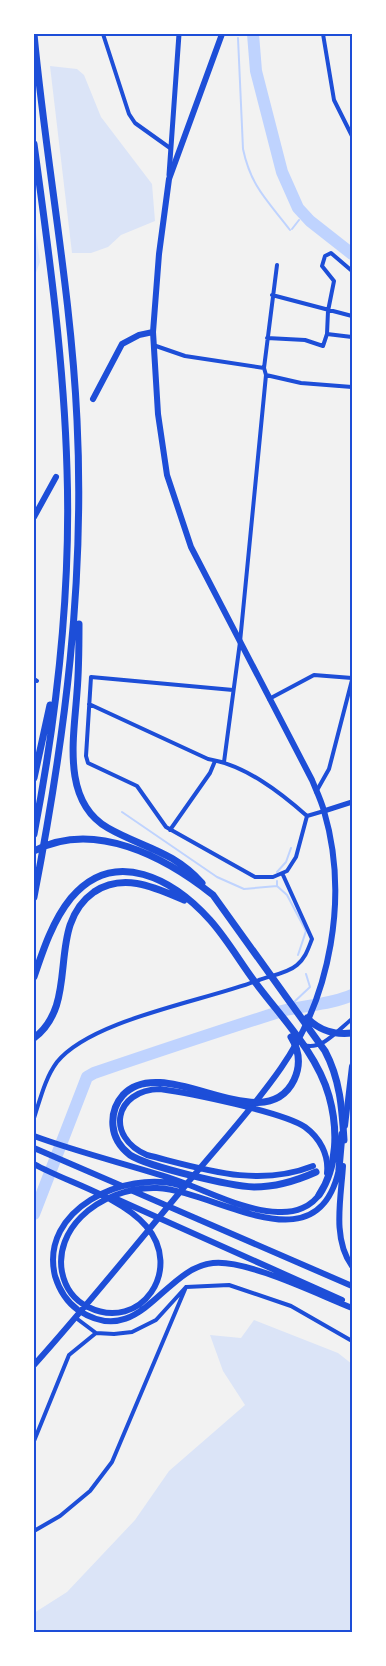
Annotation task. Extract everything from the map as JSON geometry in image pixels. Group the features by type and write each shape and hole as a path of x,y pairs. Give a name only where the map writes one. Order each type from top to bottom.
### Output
{"highway":[{"path":"34,34 74,372 79,472 79,644 73,752 75,776 81,797 91,814 105,826 178,861 192,872 213,895 319,1041 335,1072 342,1109 344,1140 340,1230 343,1248 352,1266"},
{"path":"34,1365 76,1318 265,1090 303,1030 327,962 333,924 334,880 324,811 191,547 172,490 158,414 156,346 153,332 159,254 168,179 222,34"},
{"path":"34,144 62,377 68,472 67,569 57,686 34,834"},
{"path":"93,398 122,344 139,335 153,332"},
{"path":"34,517 56,477"},
{"path":"34,897 61,743 73,648 79,563"},
{"path":"34,778 55,677 67,569"},
{"path":"34,851 62,840 91,839 129,848 156,858 193,880 213,895"},
{"path":"34,977 49,936 64,908 78,891 100,877 125,871 145,874 163,881 212,922 312,1059 322,1078 331,1105 334,1140 331,1171 319,1195 307,1206 281,1212 263,1210 166,1177 34,1136"},
{"path":"34,1038 47,1025 55,1010 61,990 64,955 73,916 89,896 104,887 121,882 140,883 197,908"},
{"path":"287,995 318,1027 331,1033 352,1033"},
{"path":"273,1006 297,1050 299,1065 295,1078 283,1094 270,1100 256,1103 228,1101 153,1089 135,1095 122,1108 121,1127 130,1145 147,1155 199,1168 249,1178 315,1169"},
{"path":"34,1163 102,1196 108,1200 124,1207 146,1225 155,1239 161,1264 158,1281 150,1296 128,1309 103,1312 88,1307 76,1298 66,1286 61,1271 61,1253 67,1235 84,1214 91,1208 104,1200 108,1198 147,1188 176,1191 266,1219 282,1221 297,1219 313,1212 326,1201 334,1186 339,1169 352,1066"},
{"path":"315,1169 284,1183 254,1186 226,1183 145,1162 124,1150 114,1132 112,1120 115,1107 126,1092 137,1086 150,1083 173,1085 276,1115 304,1126 322,1146 328,1169 327,1178 319,1195"},
{"path":"339,1169 342,1109"},
{"path":"34,1148 352,1286"},
{"path":"34,1163 189,1230 352,1307"},
{"path":"218,1195 175,1184 152,1181 130,1184 109,1190 82,1206 66,1223 57,1242 54,1262 57,1281 71,1304 94,1317 113,1320 140,1313 183,1274 203,1264 223,1262 242,1265 352,1307"}],"street":[{"path":"103,34 129,114 135,123 170,148"},
{"path":"168,179 179,34"},
{"path":"323,34 334,100 352,136"},
{"path":"267,338 305,340 323,346 327,334 328,311 334,281 322,266 325,256 331,253 352,271"},
{"path":"224,762 240,642 266,375 264,368 277,265"},
{"path":"272,295 352,316"},
{"path":"327,334 352,337"},
{"path":"156,346 185,356 264,368"},
{"path":"266,375 301,383 352,386"},
{"path":"269,699 314,675 352,679 329,769 316,792"},
{"path":"233,690 91,677 86,756 88,763 137,786 170,830 256,877 283,875 296,857 307,816"},
{"path":"89,704 208,760 224,762 289,800 307,816"},
{"path":"170,830 210,773 215,760"},
{"path":"307,816 352,802"},
{"path":"34,1118 48,1078 56,1063 69,1050 89,1037 113,1026 243,986 295,966 306,956 312,939 283,875"},
{"path":"297,1042 308,1046 322,1043 352,1019"},
{"path":"76,1318 96,1333 132,1332 156,1320 186,1287 229,1285 291,1306 352,1341"},
{"path":"34,1531 60,1516 90,1491 112,1462 186,1287"},
{"path":"34,1441 69,1355 96,1333"}],"shaded area":[{"path":"50,66 77,69 84,75 101,117 152,184 155,221 121,235 108,247 91,253 72,253"},
{"path":"34,218 40,262 34,278"},
{"path":"254,1320 338,1353 352,1364 352,1632 34,1632 34,1613 67,1592 135,1520 169,1471 245,1405 223,1371 210,1335 241,1338"}],"waterway":[{"path":"253,34 256,71 282,172 298,208 310,221 352,254"},
{"path":"238,38 243,149 246,162 261,193 290,230"},
{"path":"292,229 299,220"},
{"path":"122,812 217,877 244,889 277,886 287,895 306,931 298,955"},
{"path":"277,872 286,862 291,848"},
{"path":"277,881 277,886"},
{"path":"293,1003 310,987 306,974"},
{"path":"34,1214 87,1077 94,1073 282,1011 335,1001 352,995"},
{"path":"285,1011 289,1007"}]}
